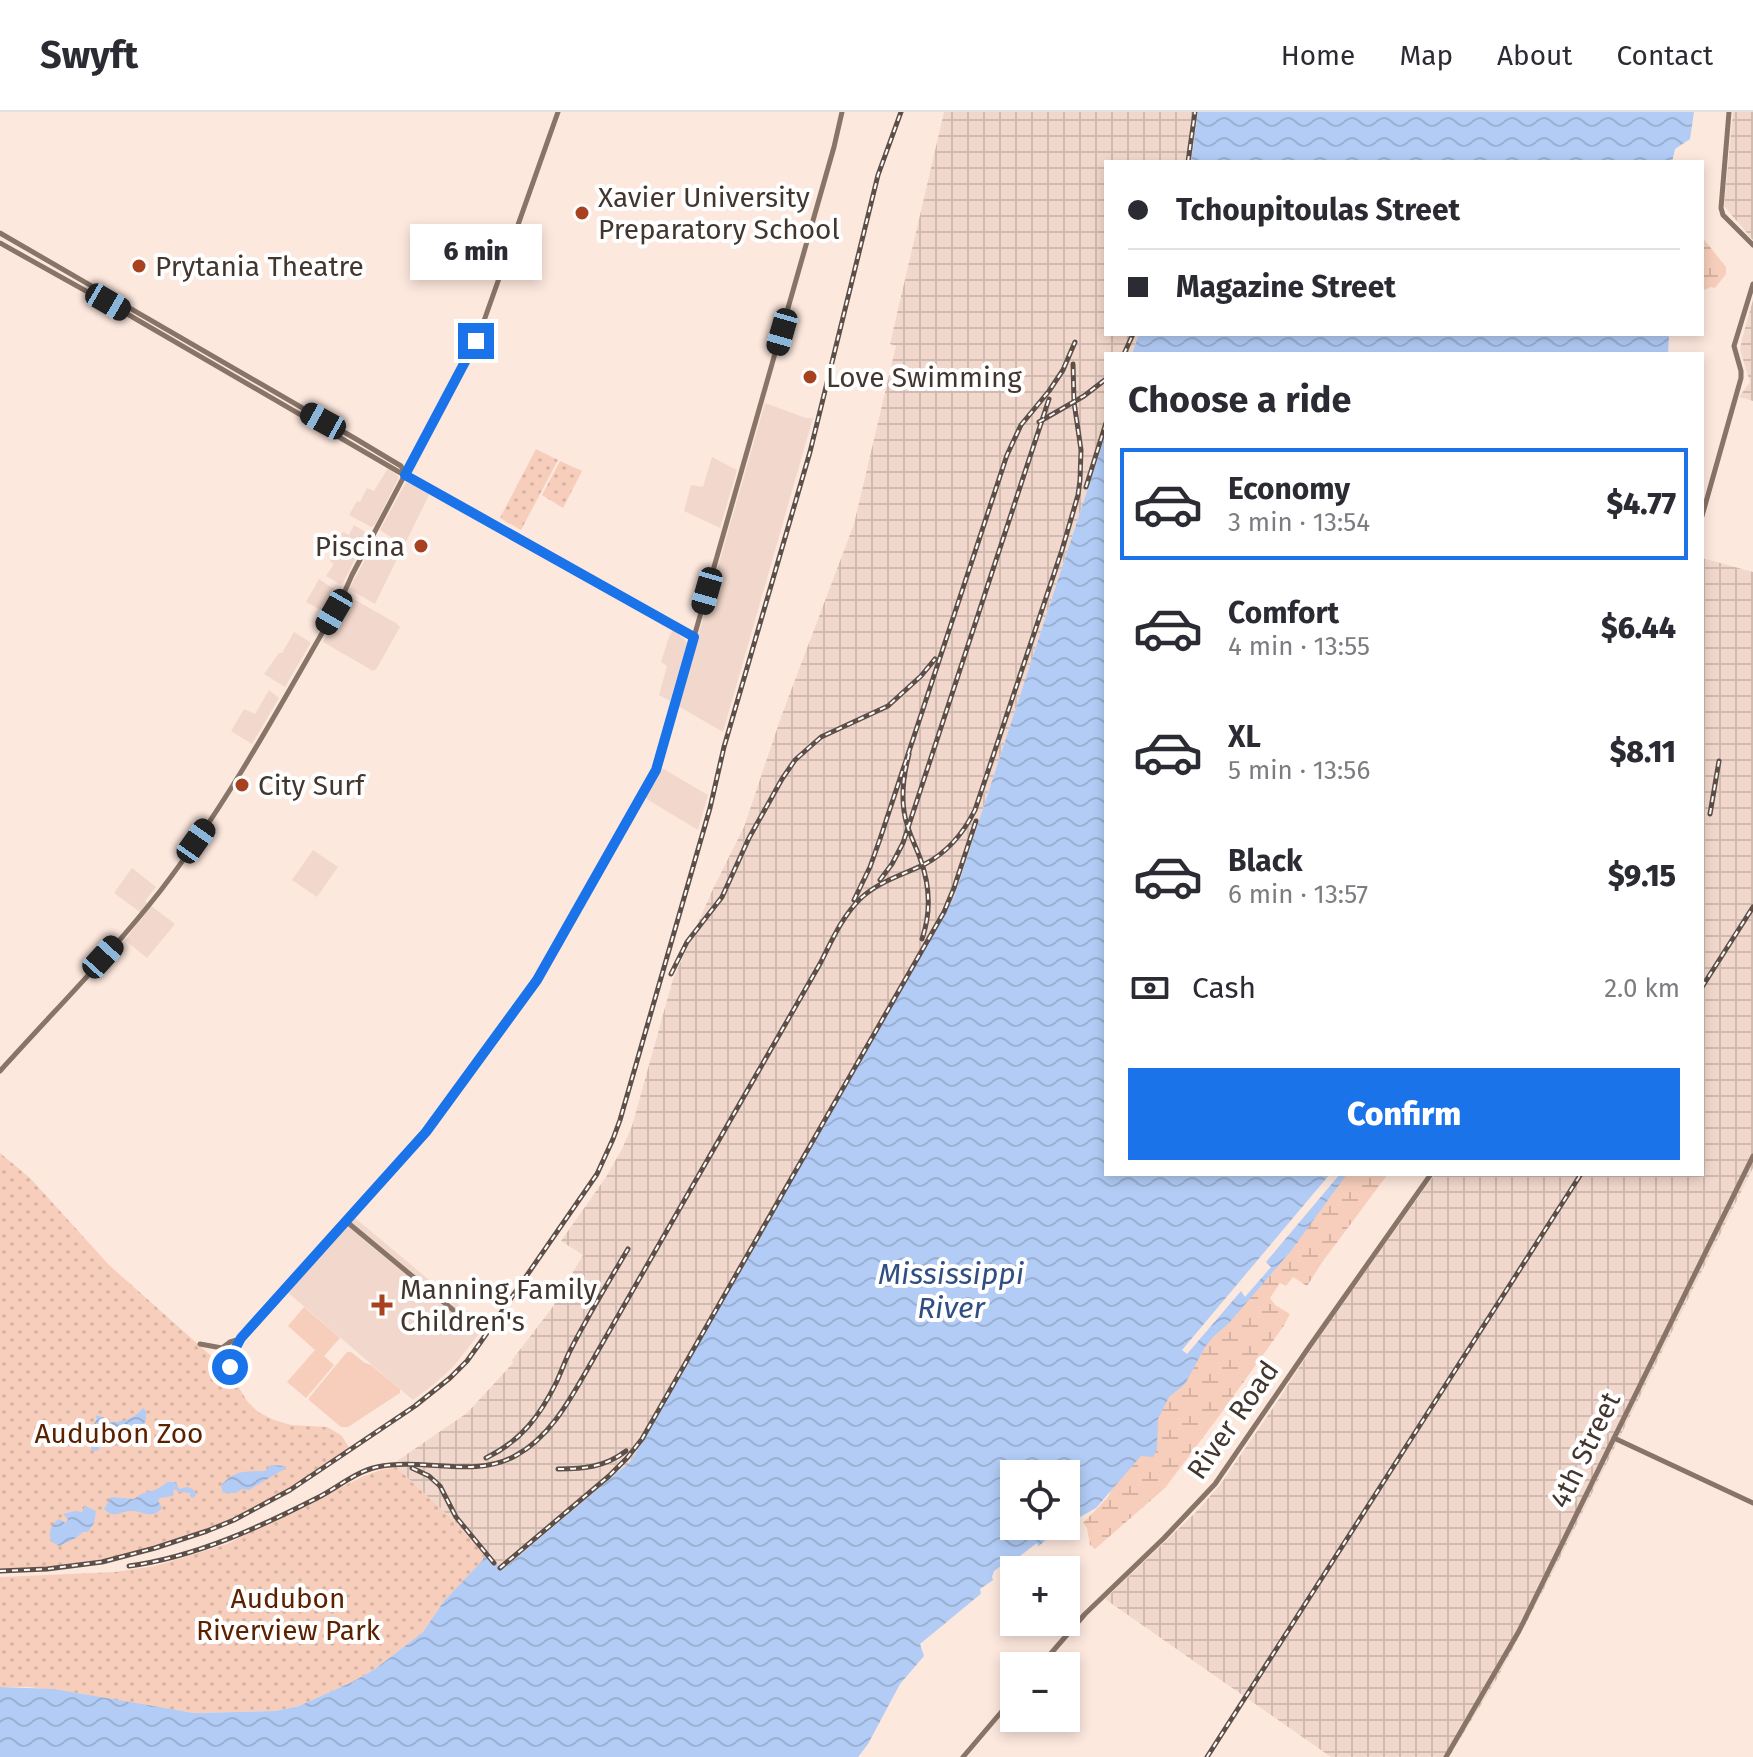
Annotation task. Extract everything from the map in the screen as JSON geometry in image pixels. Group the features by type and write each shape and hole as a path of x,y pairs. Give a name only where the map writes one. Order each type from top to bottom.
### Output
{"street":[{"path":"0,1071 144,910 238,778 340,602 480,332 558,112"},
{"path":"231,1375 232,1359 241,1338 426,1132 537,980 656,770 842,112"},
{"path":"1729,112 1721,208 1723,215 1753,245"},
{"path":"0,233 35,258 356,439 401,466 405,475 694,637"},
{"path":"0,243 35,258"},
{"path":"1704,509 1741,378 1734,346 1753,284"},
{"name":"4th Street","path":"1446,1757 1519,1631 1753,1156"},
{"name":"River Road","path":"1052,1652 1085,1614 1215,1484 1430,1176"},
{"path":"347,1222 476,1329"},
{"path":"232,1359 222,1358 220,1352 230,1342 241,1338"},
{"path":"200,1344 222,1348"},
{"path":"1614,1438 1753,1503"},
{"path":"963,1757 1000,1713"}],"shaded area":[{"path":"944,112 1198,112 1191,160 1104,160 1104,336 1138,336 1133,352 1104,352 1104,439 954,897 631,1461 502,1570 396,1467 397,1461 467,1413 513,1363 512,1360 552,1308 583,1255 561,1241 622,1149 632,1126 673,979 744,827 781,717 854,524 896,346 890,344"},
{"path":"1733,112 1753,112 1753,240 1724,206"},
{"path":"1753,300 1753,401 1739,397 1750,382 1740,350"},
{"path":"765,403 813,418 723,732 678,706"},
{"path":"712,457 737,470 720,528 684,511 691,485 703,487"},
{"path":"388,468 399,477 375,525 371,527 349,515 367,488 374,491"},
{"path":"406,482 430,493 404,546 380,530"},
{"path":"354,525 368,534 340,584 326,576 334,564 329,554 331,550 339,551 346,540 341,535 343,532 349,535"},
{"path":"377,538 401,551 375,604 349,589"},
{"path":"1704,559 1753,572 1753,1168 1557,1564 1498,1677 1449,1757 1331,1757 1105,1599 1220,1485 1320,1335 1434,1176 1704,1176"},
{"path":"319,579 340,593 328,614 306,602"},
{"path":"350,597 400,627 373,671 323,642"},
{"path":"673,630 687,644 670,701 659,695 667,666 661,662"},
{"path":"294,632 310,644 285,687 264,674 282,653"},
{"path":"269,690 279,698 252,744 231,731 244,709 255,714"},
{"path":"660,767 708,795 698,830 645,798"},
{"path":"313,850 338,867 317,897 292,880"},
{"path":"132,868 156,887 145,901 175,924 147,958 125,940 144,915 114,893"},
{"name":"Manning Family Children's","path":"355,1218 486,1325 453,1367 413,1400 286,1291"}],"green space":[{"path":"1704,240 1726,267 1726,274 1715,288 1704,290"},
{"path":"536,449 558,460 521,530 500,518"},
{"path":"560,461 582,471 563,508 542,495"},
{"name":"Audubon Zoo","path":"0,1153 30,1178 109,1265 231,1375 247,1401 258,1412 291,1425 327,1427 341,1435 351,1450 267,1503 204,1532 138,1553 104,1560 0,1571"},
{"path":"1339,1176 1387,1176 1307,1286 1293,1277 1286,1286 1280,1283 1270,1298 1290,1314 1283,1327 1165,1488 1095,1549 1090,1545 1083,1523 1108,1497 1146,1418"},
{"path":"304,1307 340,1338 324,1356 334,1365 306,1398 287,1382 315,1350 288,1326"},
{"path":"347,1352 371,1365 400,1389 400,1393 348,1427 341,1427 309,1398"},
{"name":"Audubon Riverview Park","path":"396,1467 486,1556 444,1601 423,1632 375,1669 352,1682 299,1706 275,1711 194,1713 78,1693 0,1687 0,1577 115,1572 155,1566 227,1544 364,1476"}],"water":[{"path":"1198,112 1694,112 1690,139 1675,149 1672,160 1191,160"},
{"path":"1138,336 1669,336 1668,352 1133,352"},
{"name":"Mississippi River","path":"1104,439 1104,1176 1346,1176 1290,1252 1205,1347 1185,1384 1169,1397 1158,1419 1157,1449 1153,1457 1141,1456 1096,1508 1080,1517 1080,1460 1000,1460 1000,1540 1046,1540 1027,1556 1000,1556 1000,1578 920,1644 924,1656 900,1684 858,1757 0,1757 0,1687 54,1689 194,1713 275,1711 299,1706 352,1682 375,1669 423,1632 444,1601 483,1560 483,1556 502,1570 631,1461 954,897"},
{"path":"143,1408 146,1420 143,1425 133,1424 126,1435 117,1438 101,1432 99,1450 91,1450 92,1427 97,1419 95,1415 108,1422 118,1422 132,1418"},
{"path":"271,1465 286,1468 249,1490 223,1493 221,1486 231,1477 241,1472 265,1471"},
{"path":"167,1482 176,1482 179,1489 193,1489 196,1496 192,1498 190,1493 174,1489 173,1496 160,1498 158,1501 162,1508 154,1514 130,1511 113,1514 104,1509 111,1497 134,1499"},
{"path":"85,1506 96,1511 94,1523 88,1532 59,1546 52,1542 50,1532 54,1523 59,1519 66,1523 68,1519 63,1514 82,1512"}],"pier":[{"path":"1328,1176 1338,1176 1266,1262 1271,1267 1245,1297 1241,1291 1187,1354 1182,1350"},
{"path":"1037,1543 1040,1550 1033,1556 1020,1556"},
{"path":"1000,1567 1000,1583 981,1595 980,1589 993,1580 994,1571"}],"railway":[{"path":"0,1571 102,1562 155,1548 234,1520 290,1490 415,1406 467,1361 597,1174 620,1120 710,808 724,747 810,452 878,175 901,112"},
{"path":"1188,160 1195,112"},
{"path":"1125,352 1132,336"},
{"path":"854,900 880,839 1007,455 1021,425 1063,370 1075,342"},
{"path":"129,1566 178,1556 226,1540 295,1509 369,1469 412,1464 465,1467 499,1463 528,1448 550,1427 576,1389 848,913 875,887 941,854 960,834 975,810 1078,495 1081,450 1074,402 1073,364"},
{"path":"1039,422 1104,381"},
{"path":"880,880 903,843 1049,399"},
{"path":"1086,487 1104,429"},
{"path":"671,974 687,942 722,897 749,838 795,760 821,737 888,706 935,659"},
{"path":"909,754 903,804 927,889 928,909 922,939"},
{"path":"1710,814 1719,761"},
{"path":"500,1568 609,1476 642,1439 944,912 976,821"},
{"path":"1704,984 1753,907"},
{"path":"1207,1757 1580,1176"},
{"path":"486,1458 519,1435 551,1394 585,1322 628,1249"},
{"path":"558,1469 594,1466 626,1451"},
{"path":"412,1468 429,1476 440,1486 456,1517 494,1563"}],"place":[{"name":"Xavier University Preparatory School","path":"582,213"},
{"name":"Prytania Theatre","path":"139,266"},
{"name":"Love Swimming","path":"810,377"},
{"name":"Piscina","path":"421,546"},
{"name":"City Surf","path":"242,785"},
{"name":"Manning Family Children's","path":"382,1305"}],"route":[{"path":"230,1367 241,1338 426,1132 537,980 656,770 694,637 405,475 476,341"}]}
